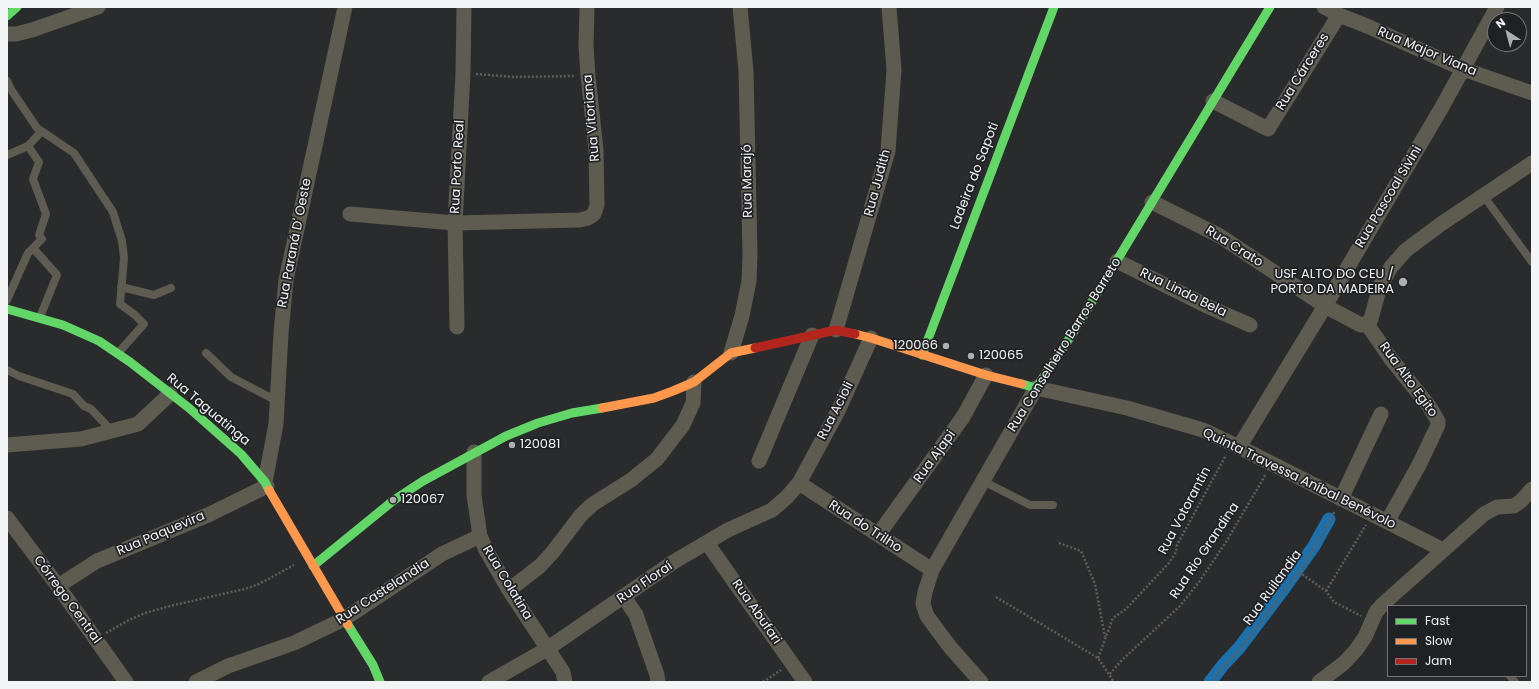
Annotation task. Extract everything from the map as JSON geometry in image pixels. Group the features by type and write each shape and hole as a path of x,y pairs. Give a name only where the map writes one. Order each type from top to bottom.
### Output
{"street":[{"path":"7,16 17,7"},
{"path":"7,34 16,34 32,30 98,7"},
{"name":"Rua Paraná D' Oeste","path":"266,484 276,424 281,333 286,280 344,7"},
{"name":"Rua Porto Real","path":"457,327 455,223 463,73 464,7"},
{"name":"Rua Vitoriana","path":"455,223 580,220 588,218 594,214 597,205 596,150 588,76 587,7"},
{"name":"Rua Marajó","path":"731,354 742,316 749,281 750,255 746,71 740,7"},
{"name":"Rua Judith","path":"836,330 888,151 894,70 889,7"},
{"name":"Ladeira do Sapoti","path":"922,355 1054,7"},
{"name":"Rua Conselheiro Barros Barreto","path":"981,682 950,647 927,616 923,604 932,570 1036,388 1073,333 1270,7"},
{"name":"Rua Major Viana","path":"1324,7 1462,69 1532,93"},
{"name":"Rua Pascoal Sivini","path":"1236,445 1325,306 1442,107 1497,7"},
{"name":"Rua Cárceres","path":"1212,101 1268,129 1339,15"},
{"path":"1361,323 1371,319 1380,286 1391,267 1406,250 1483,195 1532,163"},
{"name":"Rua Crato","path":"1152,202 1220,236 1325,306 1361,323"},
{"path":"350,214 455,223"},
{"name":"Rua Linda Bela","path":"1117,261 1209,308 1250,324"},
{"name":"Rua Taguatinga","path":"7,309 63,325 82,332 99,341 118,353 170,394 241,454 266,484 344,619 373,665 380,682"},
{"name":"Rua Alto Egito","path":"1361,323 1429,406 1438,421 1438,425 1419,465 1387,522"},
{"name":"Quinta Travessa Aníbal Benévolo","path":"314,566 394,500 423,481 506,436 538,423 572,413 654,398 694,382 731,354 836,330 871,338 986,375 1036,388 1127,408 1203,430 1236,445 1443,550"},
{"path":"759,461 812,335"},
{"name":"Rua Acioli","path":"799,483 838,411 871,338"},
{"name":"Rua Ajapi","path":"878,535 964,417 986,375"},
{"path":"509,590 540,566 552,554 581,515 593,504 631,480 657,459 683,425 693,403 694,382"},
{"path":"7,445 75,440 138,424 170,394"},
{"path":"1341,499 1381,414"},
{"name":"Rua Colatina","path":"474,452 474,495 480,536 486,550 509,590 563,672 566,682"},
{"name":"Rua do Trilho","path":"799,483 932,570"},
{"name":"Rua Floraí","path":"489,682 547,649 676,562 728,530 772,510 787,497 799,483"},
{"name":"Rua Paquevira","path":"58,586 97,561 208,515 266,484"},
{"path":"1319,682 1344,663 1356,650 1365,637 1376,612 1383,604 1484,514 1497,507 1514,506 1532,489"},
{"name":"Córrego Central","path":"7,518 58,586 126,682"},
{"name":"Rua Castelandia","path":"196,682 228,666 294,643 344,619 442,554 480,536"},
{"name":"Rua Abufari","path":"707,543 805,682"},
{"path":"624,597 636,615 658,675 658,682"}],"lane":[{"path":"7,81 36,128 74,153 113,212 122,241 124,258 120,304 144,324 118,353"},
{"path":"7,155 28,146 42,132"},
{"path":"7,300 28,253 42,239 39,235 46,214 33,179 39,162 28,146"},
{"path":"1483,195 1532,262"},
{"path":"33,248 57,275 40,319"},
{"path":"121,288 154,295 172,288"},
{"path":"206,353 231,377 277,401"},
{"path":"7,370 19,376 73,394 84,406 91,409 112,431"},
{"path":"983,481 1030,505 1053,505"}],"path":[{"path":"463,73 514,77 588,76"},
{"name":"Rua Votorantin","path":"1098,658 1113,618 1126,609 1169,563 1176,552 1176,545 1236,445"},
{"name":"Rua Rio Grandina","path":"1110,674 1122,660 1180,606 1199,582 1226,542 1272,464"},
{"name":"Rua Ruilandia","path":"1212,682 1242,646 1298,572 1329,524 1341,499"},
{"path":"1326,591 1372,515"},
{"path":"1059,543 1081,551 1095,584 1105,638"},
{"path":"96,641 111,630 145,613 245,589 259,584 308,558"},
{"path":"1298,572 1326,591 1334,602 1371,621"},
{"path":"996,597 1098,658 1114,682"},
{"path":"763,682 792,663"}],"waterway":[{"path":"1210,682 1239,648 1285,587 1314,546 1329,519"}],"traffic: fast":[{"path":"7,16 17,7"},
{"path":"922,355 1054,7"},
{"path":"1022,384 1036,388 1073,333 1270,7"},
{"path":"7,309 63,325 99,341 130,362 189,408 241,454 265,482 269,490"},
{"path":"313,566 394,500 423,481 506,436 538,423 572,413 602,408"},
{"path":"348,625 373,665 380,682"}],"traffic: slow":[{"path":"855,334 986,375 1022,384"},
{"path":"602,408 654,398 673,391 694,382 731,353 755,348"},
{"path":"269,490 348,625"}],"traffic: jam":[{"path":"755,348 836,330 855,334"}],"place":[{"name":"USF ALTO DO CEU / PORTO DA MADEIRA","path":"1403,282"},
{"name":"120066","path":"946,346"},
{"name":"120065","path":"971,356"},
{"name":"120081","path":"512,445"},
{"name":"120067","path":"393,500"}]}
